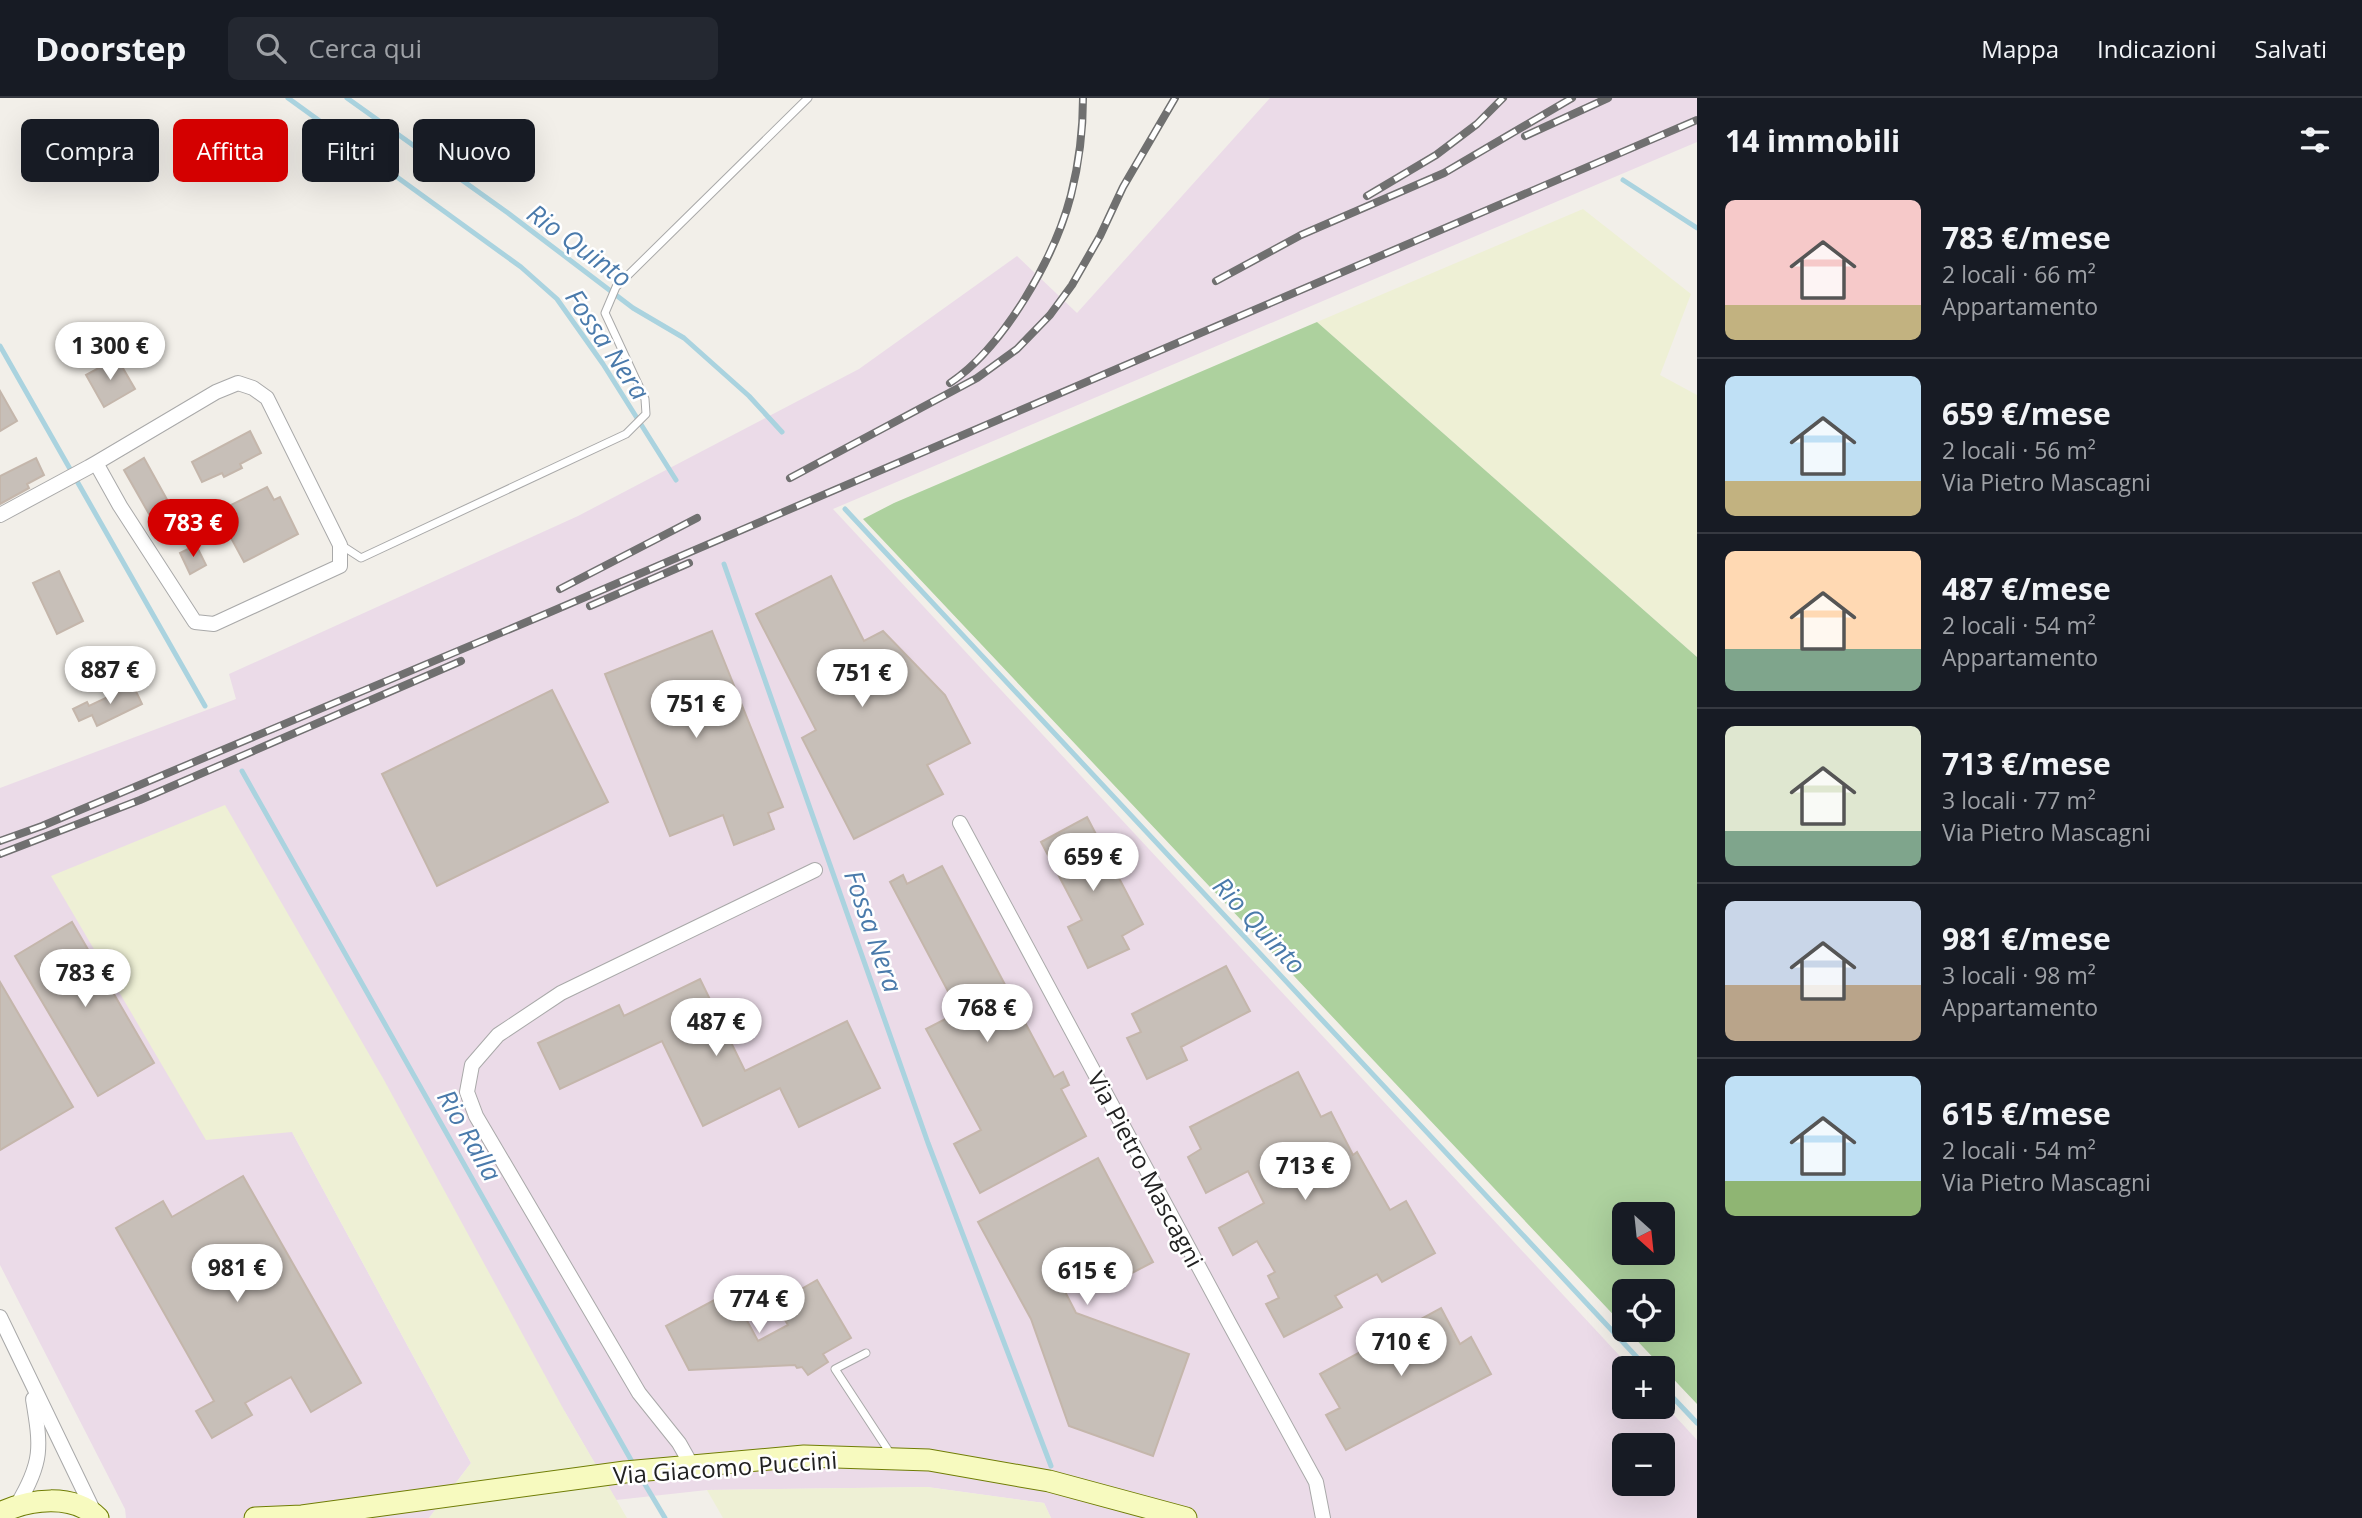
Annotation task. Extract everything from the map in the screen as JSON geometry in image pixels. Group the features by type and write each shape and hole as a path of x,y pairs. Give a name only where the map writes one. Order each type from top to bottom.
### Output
{"main road":[{"name":"Via Giacomo Puccini","path":"254,1518 298,1517 625,1472 804,1456 929,1460 1049,1480 1185,1518"},
{"path":"8,1509 45,1501 59,1502 79,1506 97,1516 117,1518"}],"street":[{"path":"0,514 92,465 216,392 238,383 253,388 267,398 340,545 340,566 214,624 195,622 92,465"},
{"name":"Via Pietro Mascagni","path":"960,823 1228,1323 1317,1482 1323,1518"},
{"path":"692,1466 679,1443 639,1393 476,1116 467,1092 472,1065 498,1035 561,993 816,870"},
{"path":"0,1317 30,1384 97,1516"},
{"path":"8,1509 33,1475 38,1450 30,1384"}],"lane":[{"path":"340,545 361,558 626,434 646,414 645,399 605,313 616,287 808,98"},
{"path":"866,1353 835,1369 894,1459"}],"shaded area":[{"path":"1270,98 1697,98 1697,142 833,509 1620,1356 1612,1356 1612,1419 1675,1419 1675,1416 1697,1440 1697,1518 1051,1518 1044,1503 927,1487 707,1490 616,1500 565,1412 292,1132 471,1463 429,1518 126,1518 125,1509 0,1265 0,788 236,699 229,674 578,516 859,369 1017,256 1077,313"}],"green space":[{"path":"1583,209 1691,294 1660,375 1697,395 1697,657 1317,322"},
{"path":"1317,322 1697,657 1697,1404 1675,1381 1675,1356 1652,1356 1638,1342 1675,1342 1675,1279 1612,1279 1612,1313 863,519 894,503"},
{"path":"225,805 384,1080 565,1412 627,1518 429,1518 471,1463 292,1132 206,1140 51,876"},
{"path":"927,1487 1044,1503 1051,1518 723,1518 707,1490"}],"building":[{"path":"117,358 135,389 104,407 86,375"},
{"path":"0,391 17,421 0,431"},
{"path":"250,431 261,453 240,464 242,468 224,477 222,473 202,482 192,462"},
{"path":"36,458 44,475 27,484 29,488 0,504 0,476"},
{"path":"144,458 169,503 149,514 124,470"},
{"path":"267,487 274,500 280,497 298,534 244,562 217,512"},
{"path":"196,545 206,565 190,574 180,553"},
{"path":"59,571 83,621 57,634 33,583"},
{"path":"831,576 864,641 883,631 945,695 970,743 927,765 943,794 854,839 802,738 816,730 756,614"},
{"path":"712,631 783,807 768,813 774,829 734,845 723,815 670,836 605,674"},
{"path":"133,685 142,704 97,726 92,715 79,721 73,709 87,702 89,706"},
{"path":"552,690 608,802 437,886 382,774"},
{"path":"1087,817 1143,924 1122,936 1129,949 1088,968 1068,927 1082,920 1041,842"},
{"path":"942,866 1054,1077 1063,1072 1069,1085 1061,1089 1086,1136 980,1193 954,1144 981,1130 926,1029 959,1012 890,882 903,875 907,884"},
{"path":"72,922 154,1063 98,1096 15,956"},
{"path":"1226,966 1250,1011 1181,1047 1187,1060 1147,1079 1127,1038 1141,1032 1132,1014"},
{"path":"700,979 745,1071 847,1021 880,1088 799,1127 780,1088 703,1126 662,1041 560,1089 538,1043 619,1005 624,1016"},
{"path":"0,982 73,1107 0,1150"},
{"path":"1298,1072 1321,1117 1331,1112 1353,1155 1357,1152 1390,1210 1406,1201 1435,1253 1382,1282 1377,1274 1335,1296 1342,1307 1284,1337 1266,1304 1279,1298 1268,1276 1275,1272 1257,1241 1233,1255 1219,1228 1264,1203 1248,1171 1206,1193 1188,1157 1201,1149 1190,1127"},
{"path":"1098,1158 1153,1262 1113,1283 1097,1255 1057,1276 1076,1313 1189,1354 1153,1456 1069,1426 1031,1319 978,1222"},
{"path":"243,1176 361,1383 311,1412 291,1377 245,1403 252,1415 212,1438 196,1411 214,1401 116,1228 163,1201 172,1217"},
{"path":"817,1280 851,1338 823,1354 828,1362 808,1375 802,1367 797,1368 795,1365 689,1370 666,1326 731,1291 758,1341 788,1325 782,1315 802,1303 798,1291"},
{"path":"1441,1308 1460,1344 1471,1337 1491,1374 1346,1450 1326,1415 1340,1408 1320,1374"}],"waterway":[{"name":"Fossa Nera","path":"288,98 521,267 557,299 603,364 676,480"},
{"name":"Rio Quinto","path":"347,98 508,213 633,308 684,338 749,396 782,432"},
{"path":"1623,180 1697,228"},
{"name":"Rio Ralla","path":"0,346 205,706"},
{"name":"Rio Quinto","path":"845,509 1636,1356"},
{"name":"Fossa Nera","path":"724,564 928,1143 1051,1466"},
{"name":"Rio Ralla","path":"242,771 635,1467"},
{"name":"Rio Quinto","path":"1675,1400 1697,1423"},
{"name":"Rio Ralla","path":"640,1476 665,1518"}],"railway":[{"path":"950,383 970,367 1008,324 1025,299 1053,245 1074,183 1083,98"},
{"path":"790,478 977,378 1017,349 1050,315 1072,285 1100,236 1123,187 1175,98"},
{"path":"1367,196 1436,155 1477,124 1503,98"},
{"path":"1216,281 1301,235 1444,173 1572,98"},
{"path":"1525,136 1608,98"},
{"path":"0,841 42,826 548,613 1697,120"},
{"path":"560,589 697,518"},
{"path":"590,606 689,563"},
{"path":"0,854 140,800 461,661"}]}
